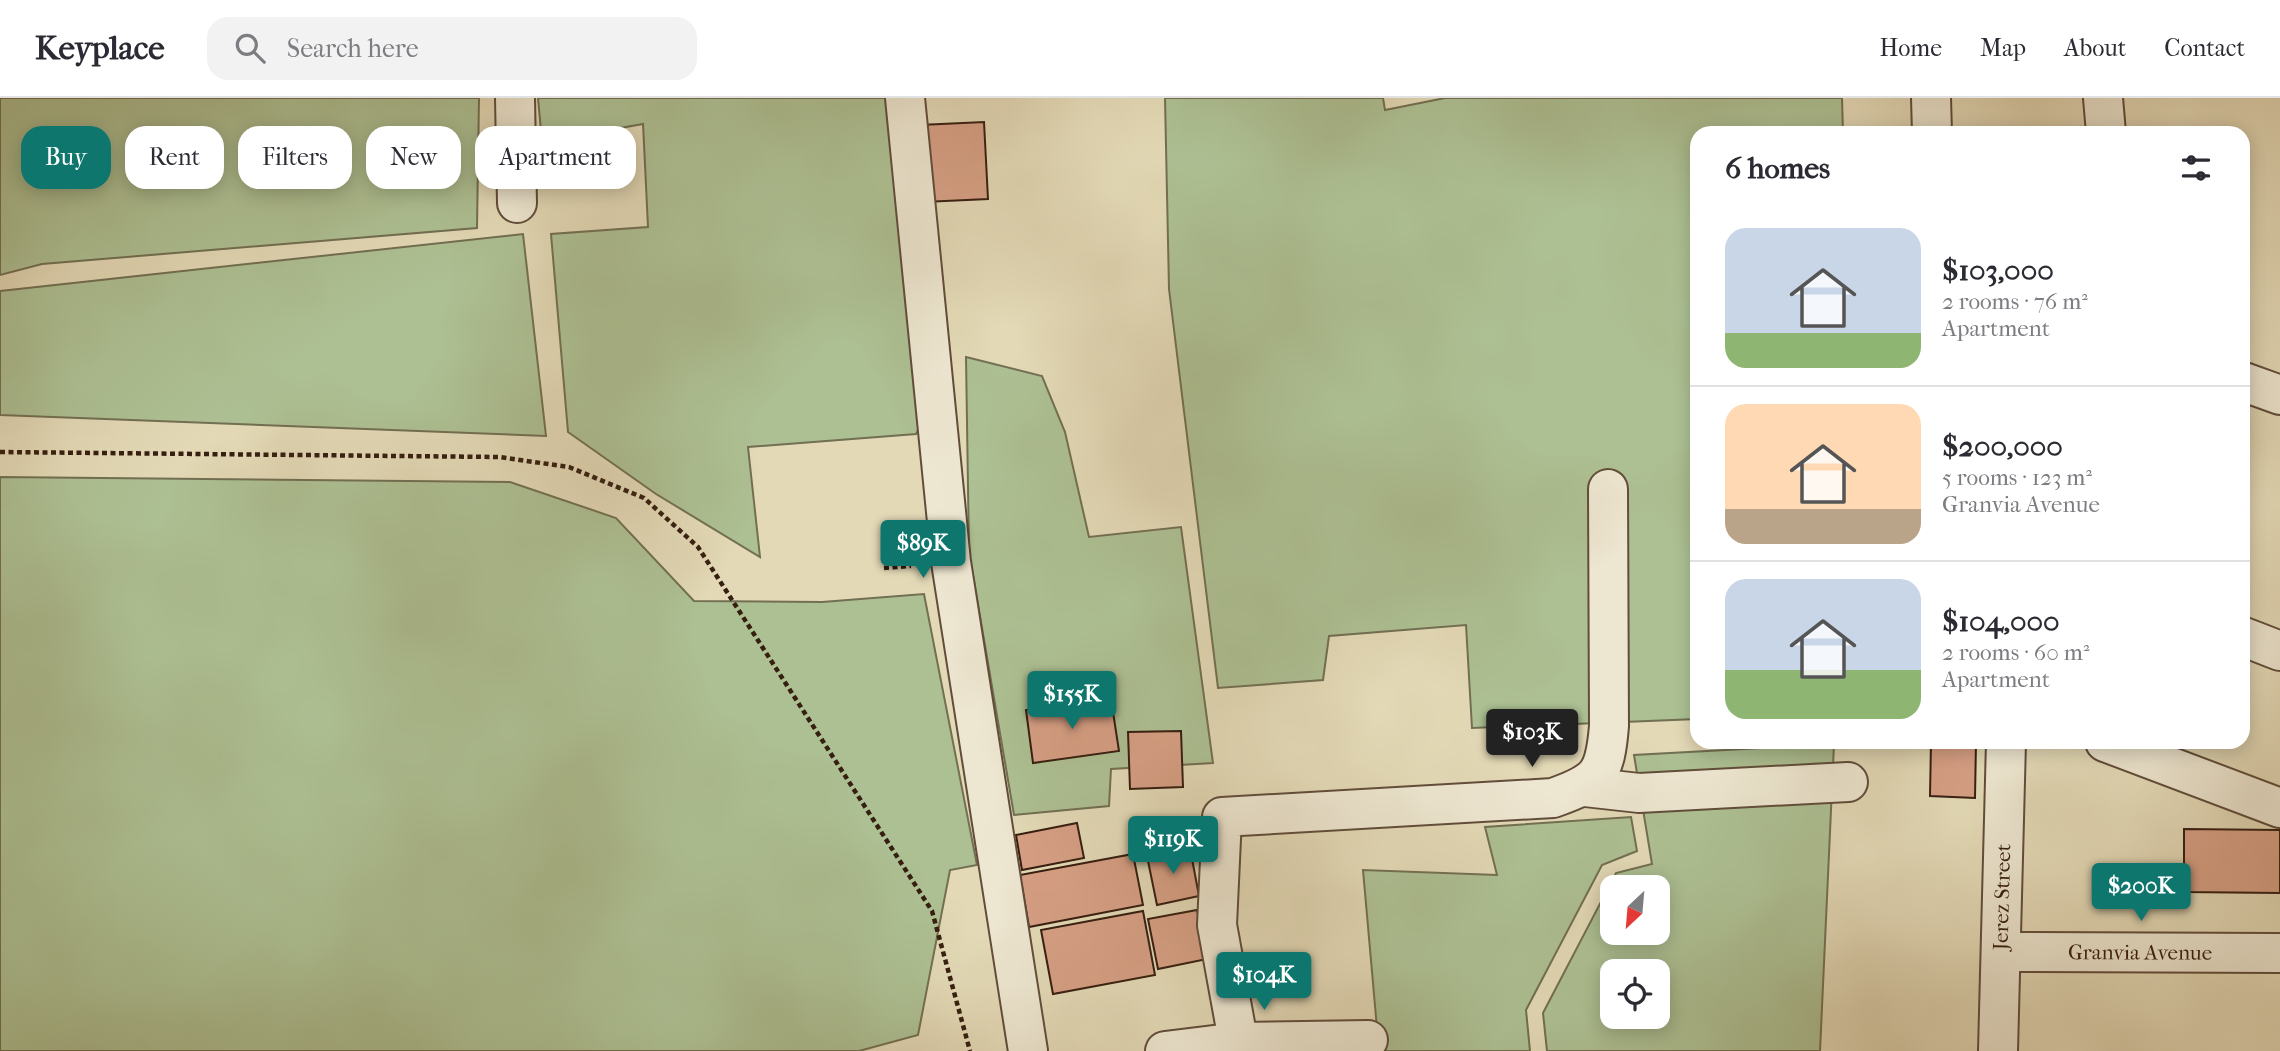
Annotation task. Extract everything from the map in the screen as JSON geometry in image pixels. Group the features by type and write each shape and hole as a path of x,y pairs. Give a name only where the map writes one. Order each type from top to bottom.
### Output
{"street":[{"path":"515,98 517,203"},
{"path":"905,98 951,562 1028,1051"},
{"path":"1930,98 1932,126"},
{"path":"2103,98 2105,126"},
{"path":"2250,384 2280,395"},
{"path":"1239,1047 1217,925 1222,817 1553,797 1585,787 1598,776 1606,757 1609,726 1608,489"},
{"path":"2250,639 2280,650"},
{"name":"Jerez Street","path":"1998,1051 2006,749"},
{"path":"2124,749 2280,808"},
{"path":"1585,787 1639,793 1848,782"},
{"name":"Granvia Avenue","path":"2002,952 2280,953"},
{"path":"1165,1051 1368,1040"}],"path":[{"path":"0,452 499,457 569,467 644,498 698,547 932,911 970,1051"}],"green space":[{"path":"0,98 479,98 479,126 475,126 477,228 42,264 0,275"},
{"path":"538,98 895,98 924,419 916,434 748,447 760,557 656,494 568,432 551,234 648,227 643,124 541,126"},
{"path":"1165,98 1383,98 1385,110 1445,98 1842,98 1843,126 1690,126 1690,719 1472,728 1466,625 1329,636 1323,680 1218,688 1169,289"},
{"path":"523,234 546,436 0,415 0,291"},
{"path":"966,357 1042,376 1065,432 1089,537 1181,527 1213,763 1111,769 1109,806 1014,815 969,552"},
{"path":"0,477 510,482 616,518 694,601 822,602 924,594 977,865 950,870 918,1035 859,1051 0,1051"},
{"path":"1743,749 1834,749 1820,1051 1547,1051 1543,1013 1600,904 1600,945 1670,945 1670,875 1615,875 1652,864 1634,755"},
{"path":"1631,817 1637,851 1602,865 1526,1010 1530,1051 1379,1051 1363,870 1497,875 1485,827"}],"building":[{"path":"984,122 988,199 924,202 920,125"},
{"path":"1111,699 1119,751 1033,763 1026,710"},
{"path":"1181,731 1183,787 1130,789 1128,732"},
{"path":"1931,749 1976,749 1975,798 1930,796"},
{"path":"1077,823 1084,858 1022,870 1016,835"},
{"path":"2184,829 2280,830 2280,893 2184,892"},
{"path":"1190,848 1199,896 1157,905 1147,856"},
{"path":"1133,854 1143,905 1029,927 1020,875"},
{"path":"1197,910 1207,959 1158,969 1148,919"},
{"path":"1143,911 1155,975 1053,994 1041,930"}]}
